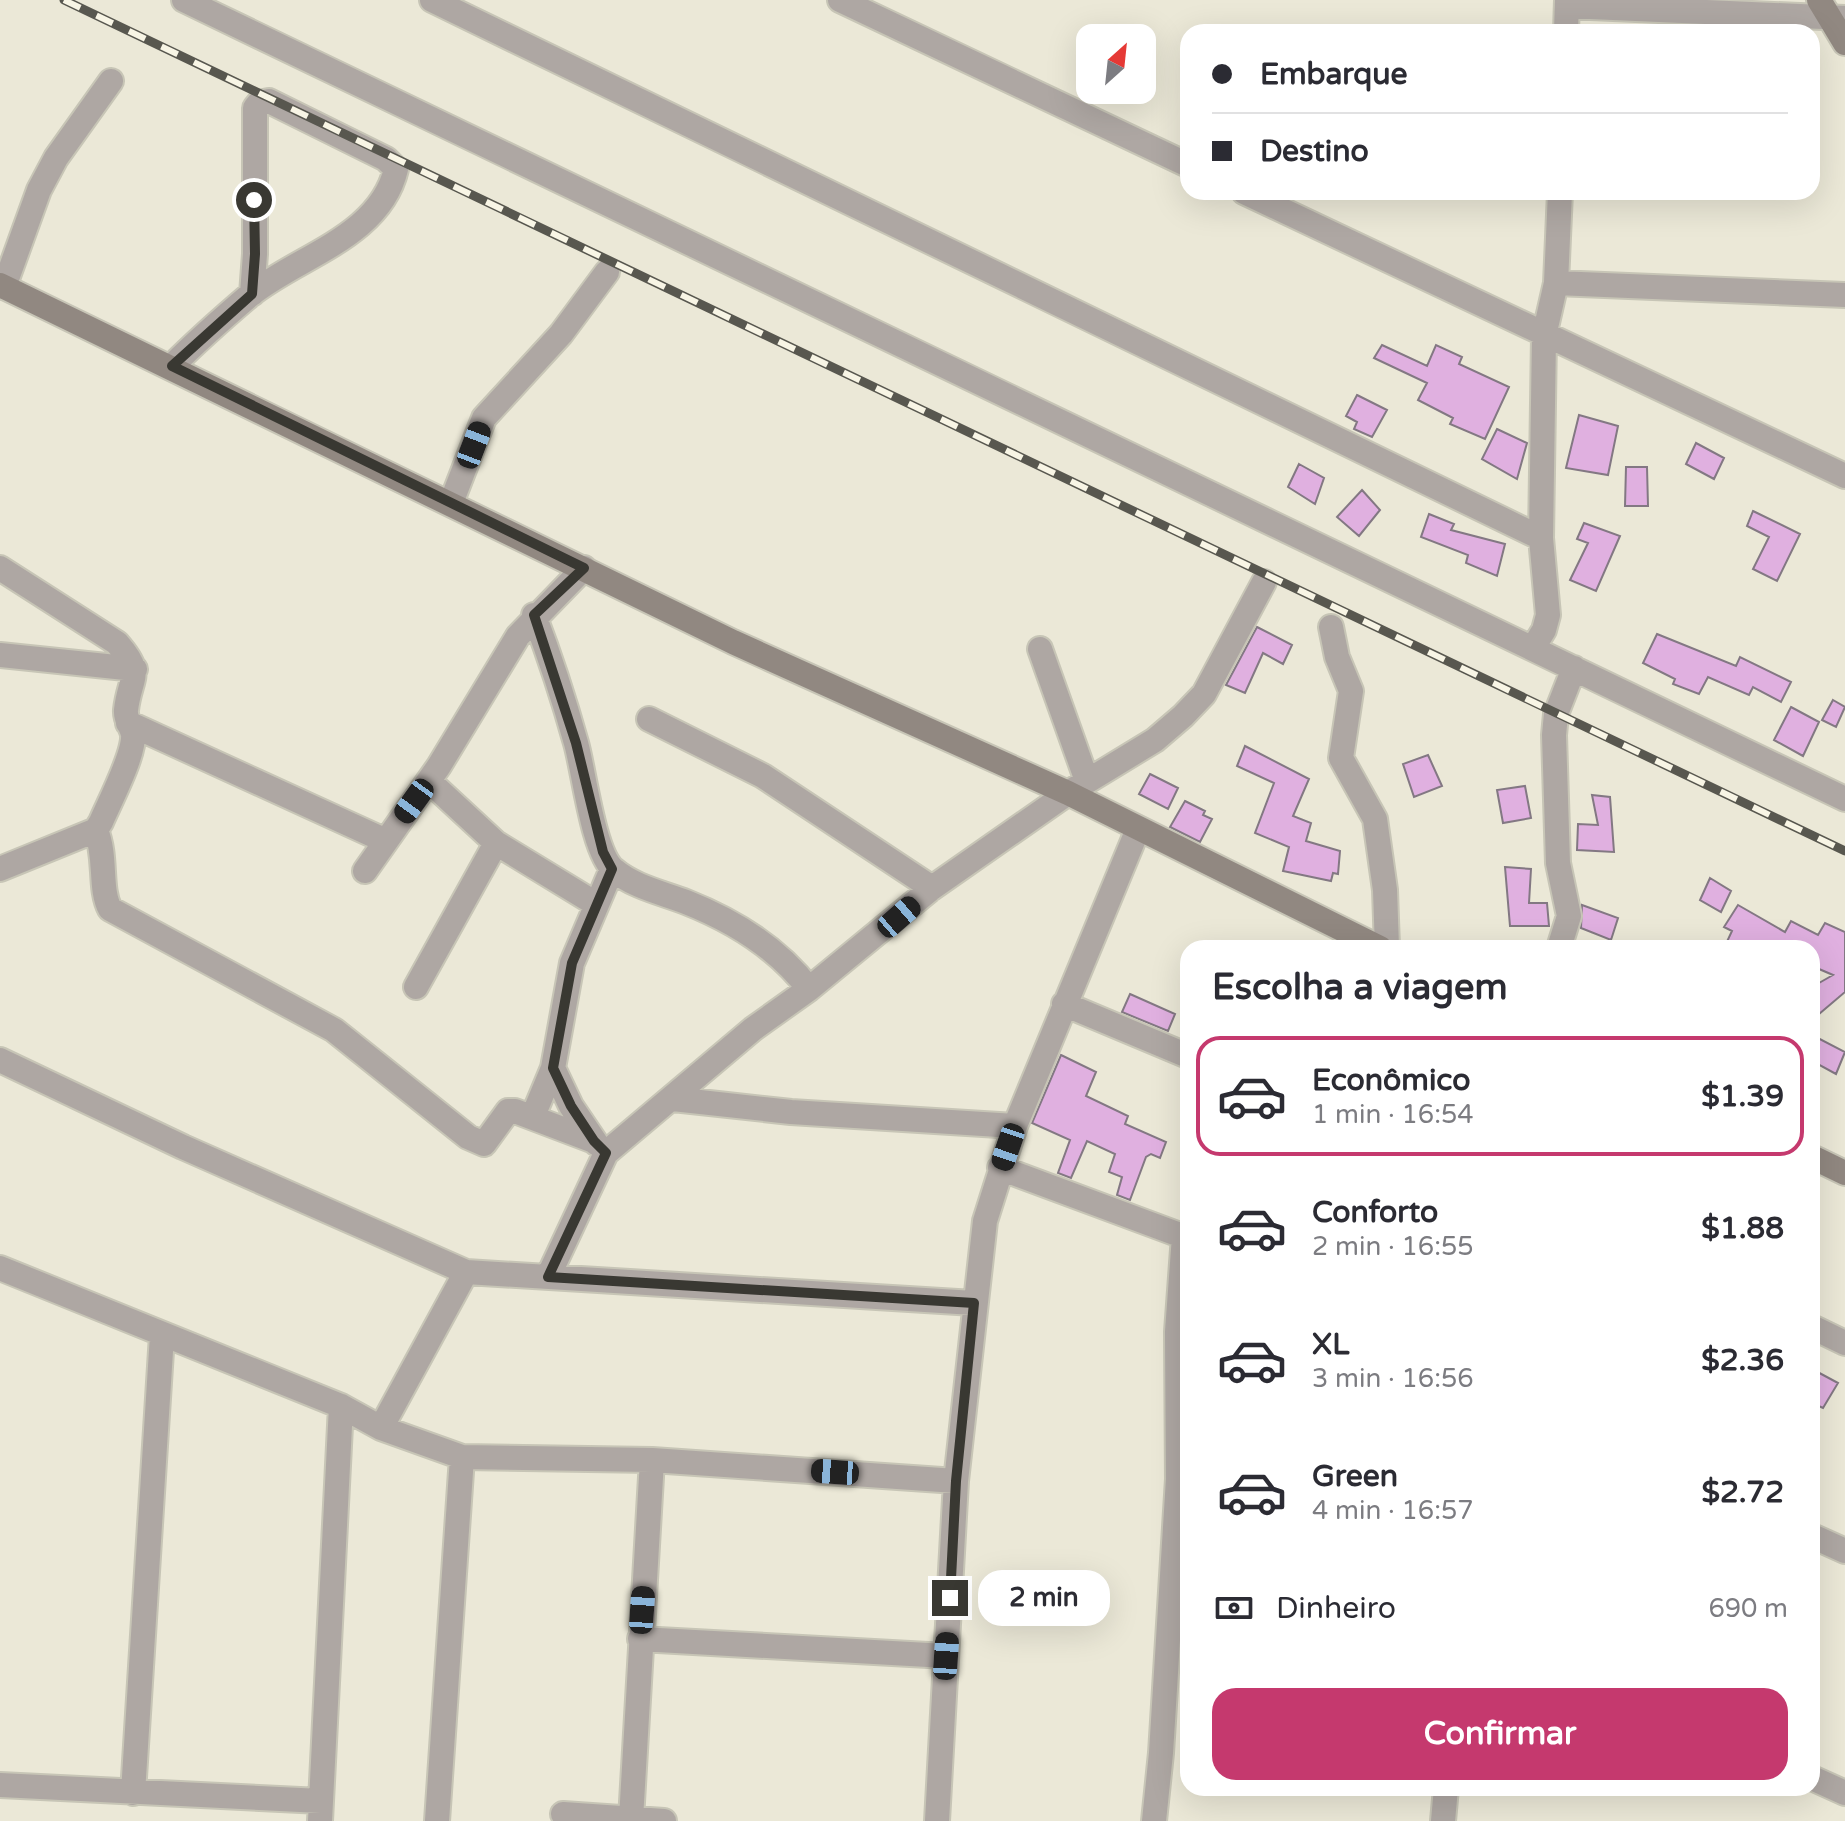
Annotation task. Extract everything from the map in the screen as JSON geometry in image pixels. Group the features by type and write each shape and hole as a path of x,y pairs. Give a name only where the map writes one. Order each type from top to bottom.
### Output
{"street":[{"path":"184,0 1845,799"},
{"path":"432,0 1541,538"},
{"path":"840,0 1180,161"},
{"path":"1566,24 1567,3 1831,12 1845,43"},
{"path":"111,81 50,169 2,286 172,366 733,642 1077,787 1138,829 1364,940"},
{"path":"172,366 252,294 345,237 379,203 396,169 360,144 269,101 259,103 255,108 252,294"},
{"path":"1261,200 1845,476"},
{"path":"1533,648 1544,630 1548,615 1541,538 1544,336 1556,283 1560,200"},
{"path":"451,503 484,418 561,334 607,272"},
{"path":"1556,283 1845,295"},
{"path":"0,568 117,643 135,669 137,677 125,713 133,735 130,749 96,830 104,851 105,899 120,916 334,1030 468,1137 484,1144 508,1111 533,1116 600,1147"},
{"path":"365,871 429,781 534,615 584,568"},
{"path":"548,1277 600,1147 673,1099 753,1029 809,989 932,888 1077,787 1155,740 1204,694 1264,582"},
{"path":"534,615 576,743 603,852 612,869 764,943 780,955 809,989"},
{"path":"1331,627 1337,657 1351,691 1341,758 1375,819 1385,890 1387,940"},
{"path":"1040,649 1077,787"},
{"path":"0,655 135,669"},
{"path":"1562,940 1569,916 1558,863 1554,735 1556,714 1574,668"},
{"path":"649,719 763,776 932,888"},
{"path":"128,723 386,841"},
{"path":"429,781 471,824 496,843 596,904"},
{"path":"937,1821 956,1481 985,1221 1015,1126 1138,829"},
{"path":"0,869 96,830"},
{"path":"416,987 496,843"},
{"path":"533,1116 553,1068 572,963 612,869"},
{"path":"1064,1004 1180,1053"},
{"path":"0,1060 183,1147 466,1272 974,1303"},
{"path":"553,1068 600,1147"},
{"path":"673,1099 791,1112 1015,1126"},
{"path":"1820,1161 1845,1173"},
{"path":"1000,1168 1180,1235"},
{"path":"0,1268 341,1406 381,1428 462,1457 652,1460 956,1481"},
{"path":"381,1428 466,1272"},
{"path":"1820,1331 1845,1343"},
{"path":"133,1793 162,1335"},
{"path":"0,1785 133,1793 320,1811 341,1406"},
{"path":"437,1821 462,1457"},
{"path":"631,1819 652,1460"},
{"path":"1154,1821 1180,1518"},
{"path":"1820,1540 1845,1551"},
{"path":"640,1639 946,1656"},
{"path":"1820,1782 1845,1793"},
{"path":"1443,1821 1445,1796"},
{"path":"563,1814 664,1821"}],"building":[{"path":"1382,345 1427,366 1436,345 1462,357 1459,364 1509,387 1485,439 1450,424 1453,418 1418,400 1427,383 1374,358"},
{"path":"1357,395 1387,410 1372,437 1354,429 1357,422 1346,416"},
{"path":"1579,415 1618,426 1608,475 1566,468"},
{"path":"1497,429 1527,443 1517,479 1482,459"},
{"path":"1696,443 1724,458 1714,479 1686,464"},
{"path":"1299,464 1324,478 1315,504 1288,487"},
{"path":"1626,467 1647,467 1648,506 1625,506"},
{"path":"1362,490 1380,510 1359,536 1337,517"},
{"path":"1753,511 1800,534 1777,581 1753,569 1769,537 1747,526"},
{"path":"1429,514 1454,524 1451,530 1505,544 1497,576 1466,563 1468,555 1421,537"},
{"path":"1584,523 1620,536 1596,591 1570,580 1588,543 1577,539"},
{"path":"1257,627 1292,645 1283,664 1263,653 1245,693 1226,685"},
{"path":"1657,634 1736,666 1740,657 1791,682 1781,702 1753,687 1749,695 1708,677 1699,694 1673,684 1675,679 1643,663"},
{"path":"1833,700 1845,707 1836,727 1822,720"},
{"path":"1791,707 1819,722 1803,756 1774,740"},
{"path":"1245,746 1309,779 1293,816 1311,823 1306,841 1340,851 1338,874 1333,873 1331,881 1283,871 1289,847 1255,833 1274,783 1237,766"},
{"path":"1428,755 1442,786 1414,797 1403,764"},
{"path":"1150,774 1178,788 1168,809 1139,794"},
{"path":"1525,786 1531,818 1503,823 1497,790"},
{"path":"1592,795 1610,797 1614,852 1577,850 1578,824 1598,825"},
{"path":"1185,801 1205,811 1203,815 1212,819 1200,842 1170,827"},
{"path":"1505,867 1531,869 1529,903 1547,903 1549,926 1510,926"},
{"path":"1710,878 1731,891 1721,912 1700,900"},
{"path":"1582,905 1618,918 1611,940 1581,928"},
{"path":"1738,905 1785,932 1791,921 1818,935 1825,923 1845,932 1845,992 1820,1013 1820,982 1833,975 1820,969 1820,940 1728,940 1732,931 1724,927"},
{"path":"1130,994 1175,1014 1168,1031 1122,1012"},
{"path":"1820,1039 1845,1052 1836,1074 1820,1065"},
{"path":"1061,1055 1096,1072 1086,1096 1128,1116 1125,1124 1166,1142 1160,1158 1151,1154 1146,1157 1130,1200 1117,1195 1122,1177 1109,1172 1115,1154 1087,1141 1071,1178 1058,1173 1070,1140 1032,1123"},
{"path":"1820,1373 1838,1383 1823,1408 1820,1407"}],"railway":[{"path":"64,0 1845,851"}],"route":[{"path":"254,200 252,294 172,366 584,568 534,615 576,743 603,852 612,869 572,963 553,1068 571,1106 594,1141 606,1153 548,1277 974,1303 956,1481 950,1598"}]}
